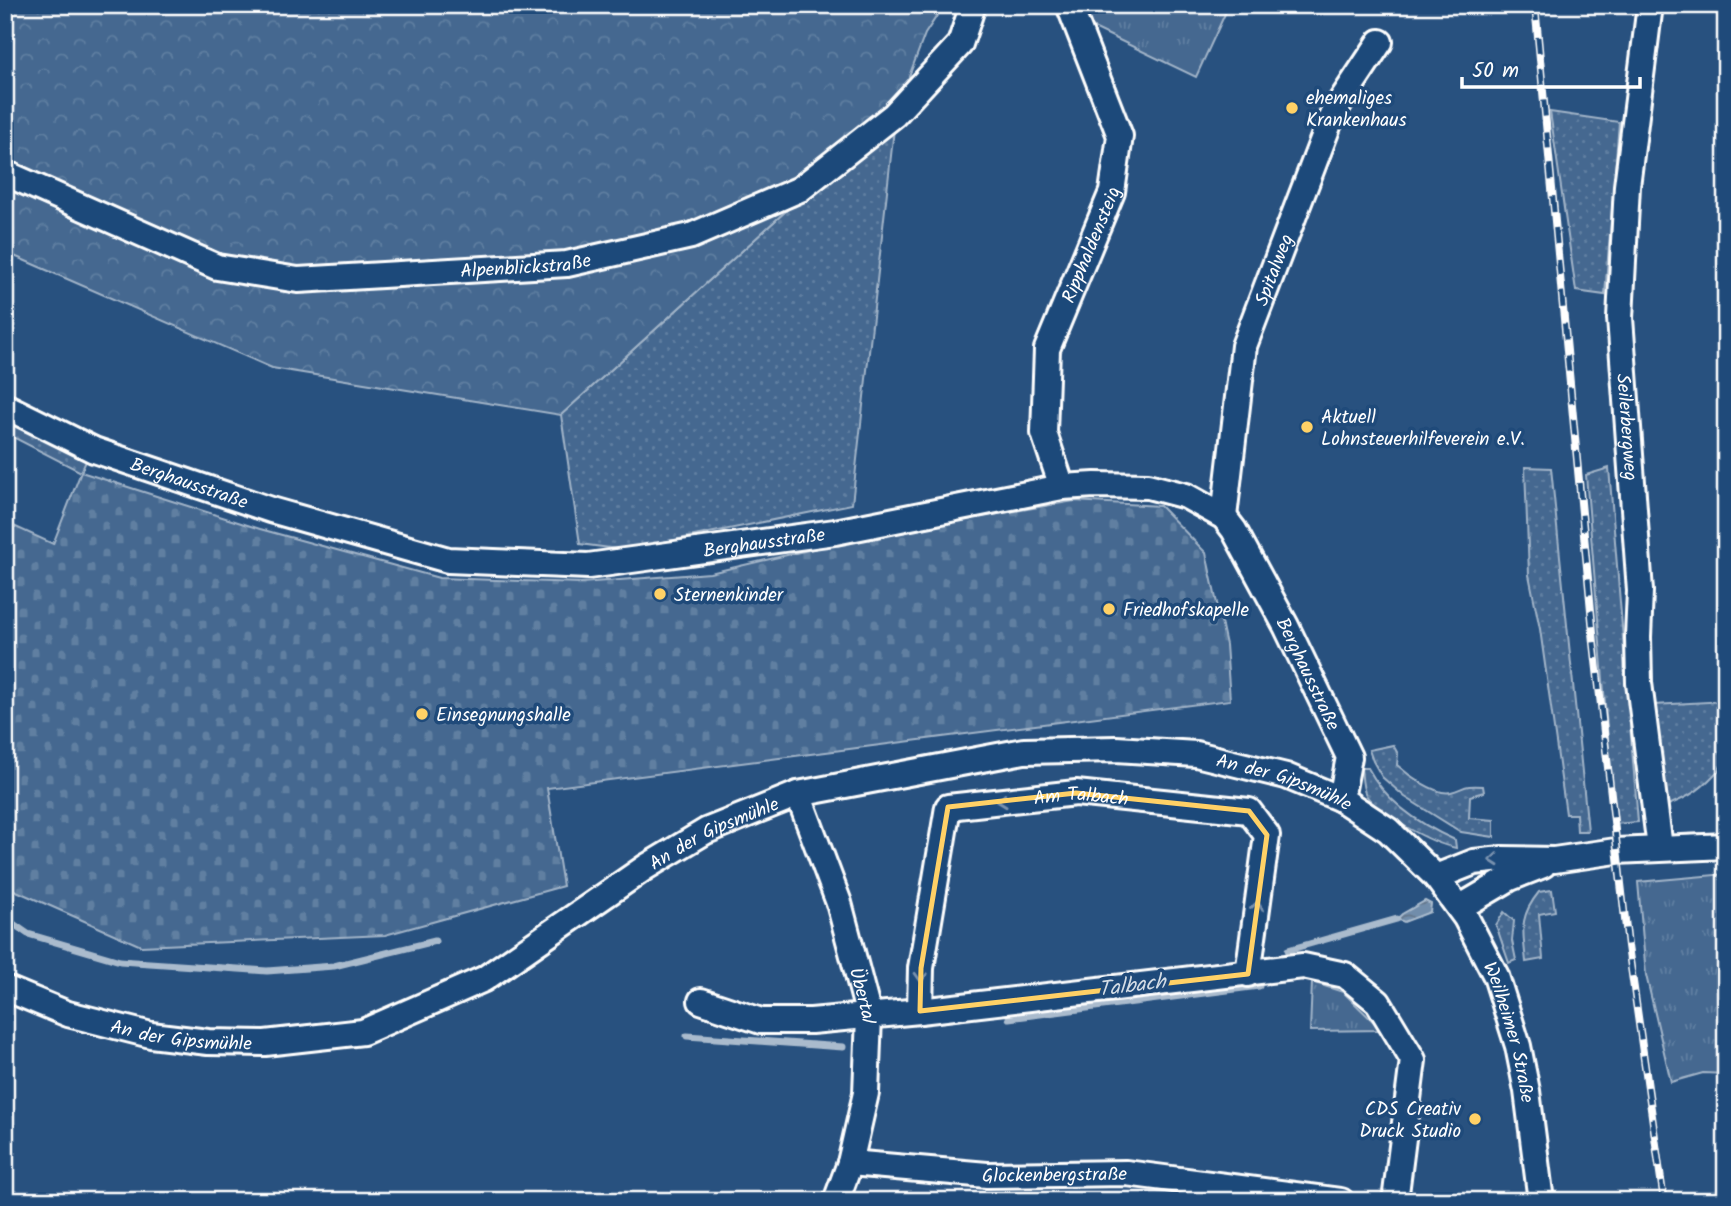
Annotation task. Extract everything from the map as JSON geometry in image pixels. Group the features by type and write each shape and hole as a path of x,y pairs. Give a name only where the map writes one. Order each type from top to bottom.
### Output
{"street":[{"name":"Alpenblickstraße","path":"5,173 216,267 298,280 567,264 691,236 800,189 894,115 960,44 973,5"},
{"name":"Ripphaldensteig","path":"1062,487 1044,433 1047,349 1112,192 1120,136 1069,5"},
{"name":"Seilerbergweg","path":"1650,5 1628,187 1620,318 1640,591 1639,682 1660,848"},
{"name":"Spitalweg","path":"1224,517 1244,346 1334,113 1380,42"},
{"name":"Berghausstraße","path":"5,406 94,450 271,510 448,560 588,566 835,532 1062,487 1132,484 1186,496 1224,517 1244,546 1349,757 1341,799"},
{"name":"An der Gipsmühle","path":"5,988 68,1014 151,1035 208,1042 265,1043 363,1032 484,979 646,867 706,831 798,794 1024,751 1116,749 1196,754 1286,776 1341,799 1388,830 1436,877"},
{"name":"Am Talbach","path":"920,1011 921,968 948,807 1076,793 1249,811 1267,835 1248,974"},
{"name":"Übertal","path":"798,794 839,903 869,1016 866,1093 850,1163 836,1201"},
{"path":"1436,877 1474,862 1502,859 1554,860 1599,852 1726,846"},
{"path":"1459,908 1510,878 1554,860"},
{"name":"Weilheimer Straße","path":"1436,877 1459,908 1496,976 1518,1046 1527,1091 1541,1201"},
{"path":"701,1001 761,1020 811,1021 920,1011 1303,966 1346,975 1378,1002 1413,1060 1395,1201"},
{"name":"Glockenbergstraße","path":"850,1163 987,1175 1126,1173 1261,1195 1340,1201"}],"highlighted area":[{"path":"1076,793 1249,811 1267,835 1248,974 920,1011 921,968 948,807"}],"green space":[{"path":"5,5 944,5 925,34 896,111 561,415 272,368 5,252"},
{"path":"1046,5 1229,5 1196,77"},
{"path":"896,111 852,504 625,550 580,544 561,415"},
{"path":"1550,112 1619,122 1605,295 1576,291"},
{"path":"5,414 89,455 81,472 5,433"},
{"path":"1525,467 1551,468 1588,831 1577,831 1576,814 1566,814 1540,629 1529,575"},
{"path":"1609,468 1638,822 1615,824 1586,475"},
{"path":"81,472 260,529 439,578 581,583 710,573 868,536 1074,501 1160,506 1206,553 1226,645 1230,700 547,788 563,886 385,935 141,946 5,886 5,522 53,544"},
{"path":"1726,701 1726,764 1697,790 1663,807 1654,705"},
{"path":"1393,745 1398,754 1397,765 1430,788 1451,792 1469,786 1483,786 1484,792 1470,796 1469,818 1494,820 1494,837 1461,832 1405,797 1382,777 1369,750"},
{"path":"1361,768 1368,768 1394,802 1430,827 1455,840 1456,848 1421,835 1382,811 1366,795"},
{"path":"1726,874 1726,1074 1703,1073 1671,1082 1646,975 1638,882"},
{"path":"1552,890 1555,911 1539,914 1543,959 1526,962 1525,917 1539,892"},
{"path":"1504,912 1514,921 1512,941 1516,960 1509,963 1496,925"},
{"path":"1312,982 1343,992 1382,1030 1310,1031"},
{"path":"5,1191 103,1201 5,1201"}],"water":[{"path":"1425,901 1431,904 1430,912 1404,922 1397,919 1402,914"}],"waterway":[{"path":"5,918 28,934 120,961 267,971 334,966 435,941"},
{"name":"Talbach","path":"1288,950 1397,919"},
{"name":"Talbach","path":"1009,1018 1259,986"},
{"name":"Talbach","path":"687,1036 843,1047"}],"railway":[{"path":"1535,5 1594,643 1628,946 1664,1201"}],"place":[{"name":"ehemaliges Krankenhaus","path":"1292,108"},
{"name":"Aktuell Lohnsteuerhilfeverein e.V.","path":"1307,427"},
{"name":"Sternenkinder","path":"660,594"},
{"name":"Friedhofskapelle","path":"1109,609"},
{"name":"Einsegnungshalle","path":"422,714"},
{"name":"CDS Creativ Druck Studio","path":"1475,1119"}]}
